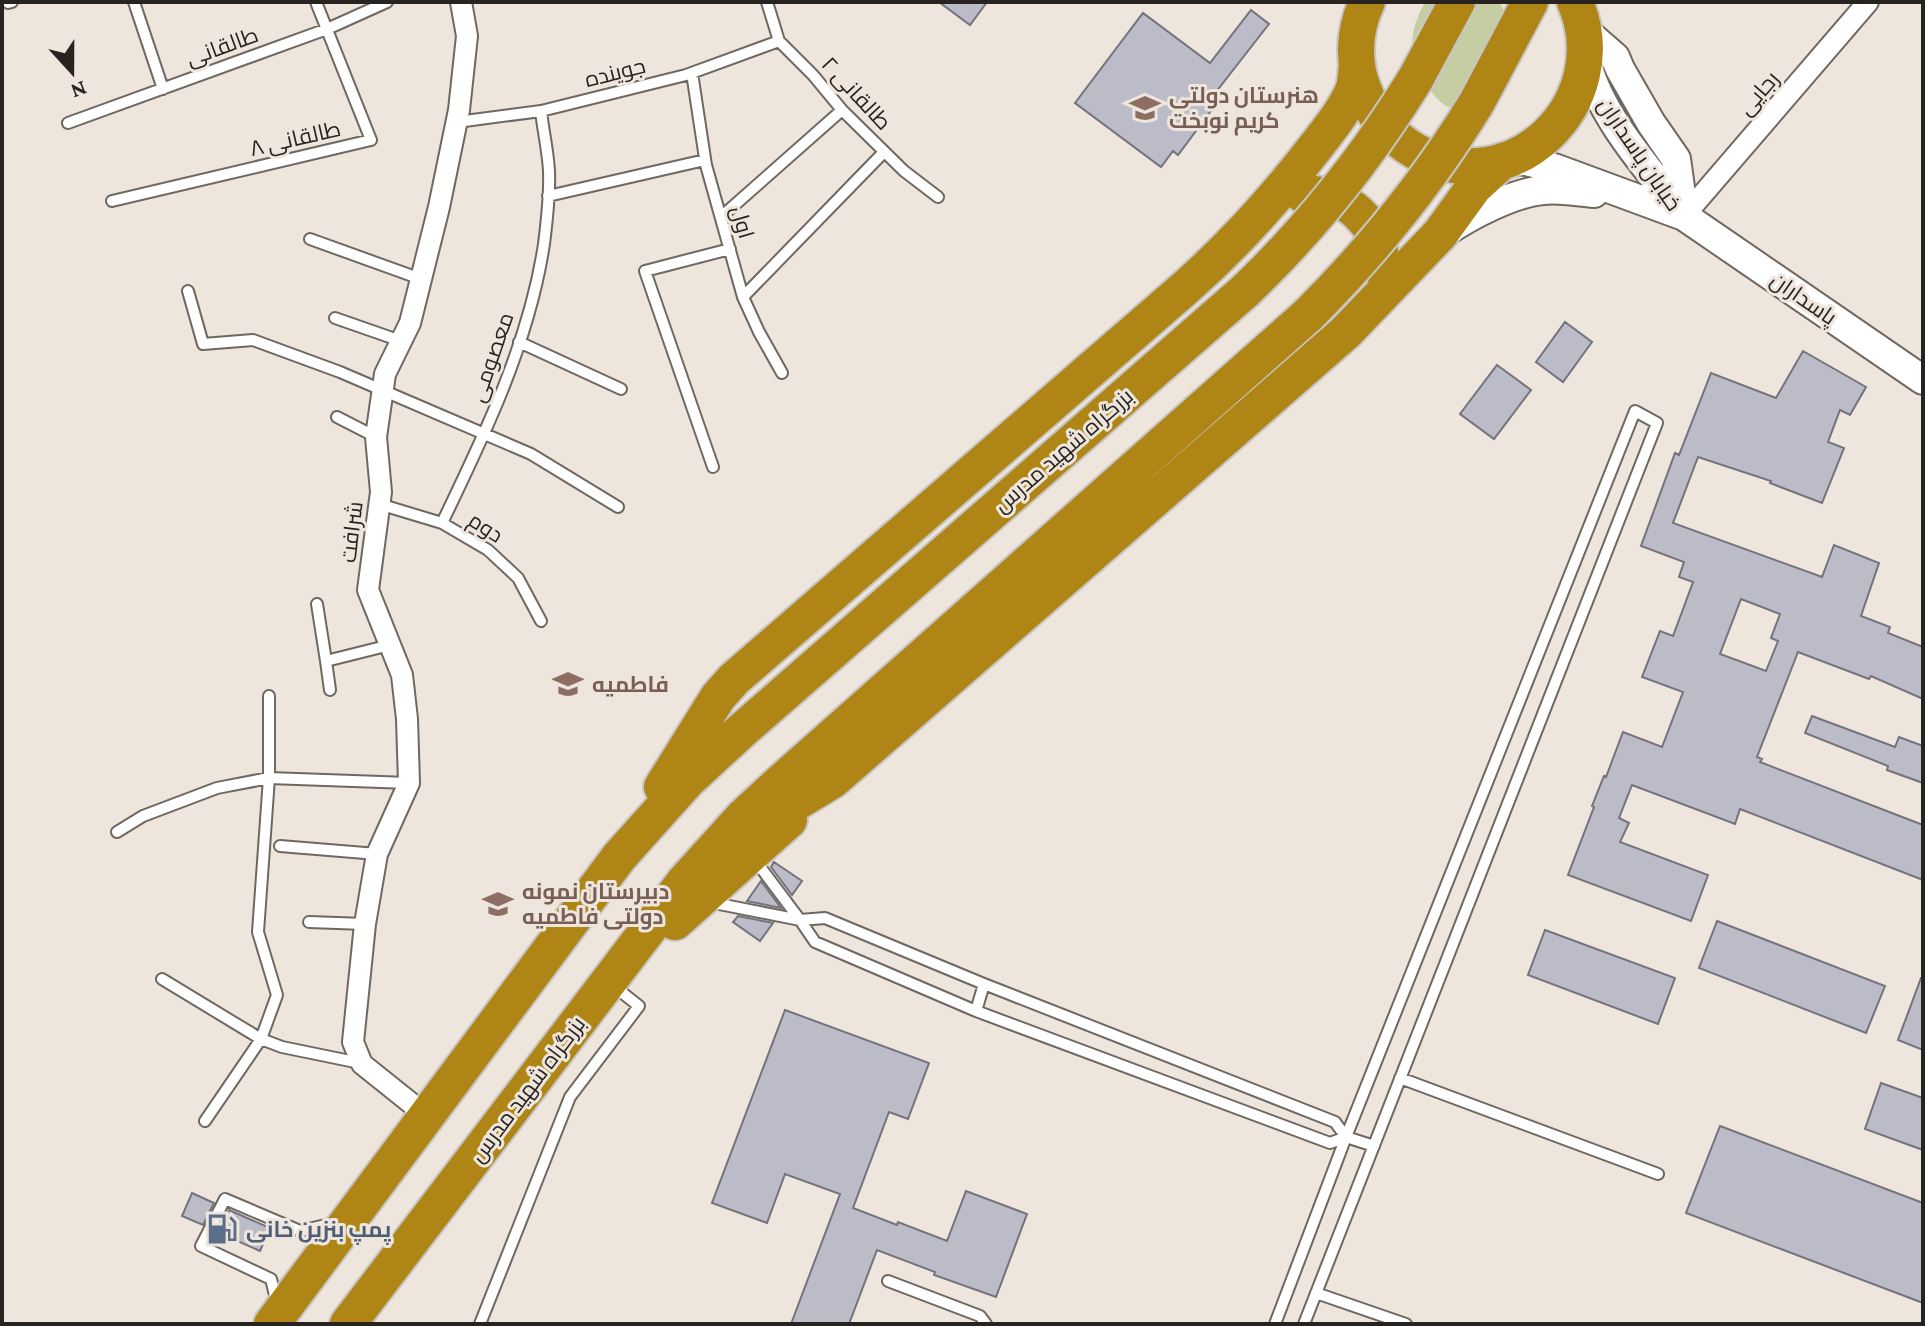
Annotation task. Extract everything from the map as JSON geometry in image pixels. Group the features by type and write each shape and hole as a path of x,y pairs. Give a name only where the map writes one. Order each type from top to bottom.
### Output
{"highway":[{"path":"1335,2 1345,23 1361,86 1370,106 1386,128 1421,154 1447,163 1469,165 1504,160 1541,141 1561,122 1579,89 1581,23"},
{"name":"بزرگراه شهید مدرس","path":"274,1321 619,857 726,687 1184,289 1234,242 1308,157 1348,100 1354,86 1358,31 1367,2"},
{"name":"بزرگراه شهید مدرس","path":"619,857 688,780 753,721 1268,269 1326,205 1369,151 1416,78 1457,2"},
{"name":"بزرگراه شهید مدرس","path":"348,1324 685,881 743,817 1336,288 1393,224 1444,154 1477,102 1530,2"},
{"name":"بزرگراه شهید مدرس","path":"708,855 833,780 1338,339 1435,240 1477,183 1504,160"},
{"path":"1262,212 1285,198 1308,194 1338,199 1358,212 1373,230 1382,258 1379,288 1369,309"},
{"path":"609,982 833,780"}],"main road":[{"name":"خیابان پاسداران","path":"1581,23 1594,86 1625,138 1684,216"},
{"name":"خیابان پاسداران","path":"1504,160 1544,165 1684,216"},
{"path":"1435,240 1475,215 1534,192 1551,190 1633,197"},
{"name":"پاسداران","path":"1684,216 1923,380"}],"street":[{"name":"شرافت","path":"362,1064 353,1042 365,924 377,854 409,783 402,675 368,590 381,492 376,437 385,374 410,323 457,122 467,36 461,2"},
{"name":"رجایی","path":"1684,216 1868,2"},
{"path":"362,1064 427,1116"}],"lane":[{"path":"134,2 163,89"},
{"path":"316,2 327,29"},
{"name":"طالقانی","path":"68,123 327,29 387,2"},
{"name":"طالقانی ۲","path":"767,2 779,41 884,152 938,197"},
{"name":"طالقانی ۸","path":"112,201 371,140 327,29"},
{"name":"جوینده","path":"457,122 541,111 692,73 779,41"},
{"name":"اول","path":"692,73 705,160 743,297 782,373"},
{"path":"721,217 842,110"},
{"name":"معصومی","path":"442,523 485,434 538,281 547,220 549,171 541,111"},
{"path":"743,297 884,152"},
{"path":"548,196 705,160"},
{"path":"310,239 421,279"},
{"path":"713,467 645,271 730,249"},
{"path":"188,291 203,344 253,340 340,372 531,454 618,507"},
{"path":"335,318 401,341"},
{"path":"519,342 621,389"},
{"path":"1275,1324 1346,1137 1635,411 1657,423 1304,1324"},
{"path":"337,417 376,437"},
{"name":"دوم","path":"379,504 442,523 488,550 518,578 541,621"},
{"path":"317,604 330,690"},
{"path":"326,661 390,645"},
{"path":"205,1121 261,1039 277,995 258,932 269,778 269,696"},
{"path":"117,832 143,816 217,788 269,778 409,783"},
{"path":"280,846 377,854"},
{"path":"751,854 815,942 976,1011 1330,1143 1346,1137"},
{"path":"699,901 800,920 825,918 1335,1122 1346,1137 1374,1146"},
{"path":"309,922 365,924"},
{"path":"162,979 261,1039 282,1047 362,1064"},
{"path":"480,1324 570,1097 639,1006 609,982"},
{"path":"976,1011 984,984"},
{"path":"1400,1078 1658,1174"},
{"path":"274,1321 277,1301 271,1279 201,1246 225,1199 300,1231 331,1224 356,1210"},
{"path":"888,1281 980,1316 986,1324"},
{"path":"1316,1293 1406,1324"}],"green space":[{"path":"1425,2 1499,2 1509,24 1514,55 1509,85 1500,98 1489,104 1454,108 1445,105 1432,92 1418,65 1412,43 1415,24"}],"building":[{"path":"939,2 987,2 970,25"},
{"path":"1251,10 1269,24 1216,92 1222,96 1178,155 1173,151 1161,167 1075,103 1143,13 1210,63"},
{"path":"1565,322 1592,342 1563,382 1536,362"},
{"path":"1803,351 1866,387 1850,415 1840,410 1828,442 1844,448 1822,503 1771,481 1698,457 1673,523 1822,577 1834,545 1879,563 1861,616 1890,627 1888,633 1923,647 1923,699 1871,676 1869,679 1798,652 1757,757 1762,759 1760,762 1923,825 1923,880 1740,809 1735,824 1632,785 1619,818 1629,823 1620,842 1708,875 1691,921 1568,875 1623,732 1662,747 1683,692 1642,677 1660,631 1673,636 1693,582 1679,577 1684,562 1641,546 1675,453 1679,455 1711,373 1776,398","holes":["1741,599 1780,614 1771,638 1778,641 1766,671 1720,654"]},
{"path":"1497,365 1531,390 1494,439 1460,414"},
{"path":"1812,716 1895,747 1899,737 1923,746 1923,783 1805,733"},
{"path":"774,862 802,881 792,895 771,867"},
{"path":"761,881 781,908 747,901"},
{"path":"738,916 773,923 760,941 733,922"},
{"path":"1717,921 1885,986 1866,1033 1699,968"},
{"path":"1545,930 1675,978 1658,1024 1528,975"},
{"path":"1923,978 1923,1050 1898,1040"},
{"path":"785,1010 929,1063 908,1119 889,1112 853,1208 947,1241 966,1191 1027,1214 996,1297 877,1250 849,1324 791,1324 840,1194 785,1174 767,1223 712,1203"},
{"path":"1881,1083 1923,1098 1923,1150 1865,1129"},
{"path":"1720,1126 1923,1203 1923,1303 1686,1213"},
{"path":"192,1193 214,1203 203,1225 182,1216"},
{"path":"229,1210 270,1228 260,1251 217,1232"}],"place":[{"name":"هنرستان دولتی کریم نوبخت","path":"1145,108"},
{"name":"فاطمیه","path":"568,684"},
{"name":"دبیرستان نمونه دولتی فاطمیه","path":"498,904"},
{"name":"پمپ بنزین خانی","path":"222,1229"}]}
